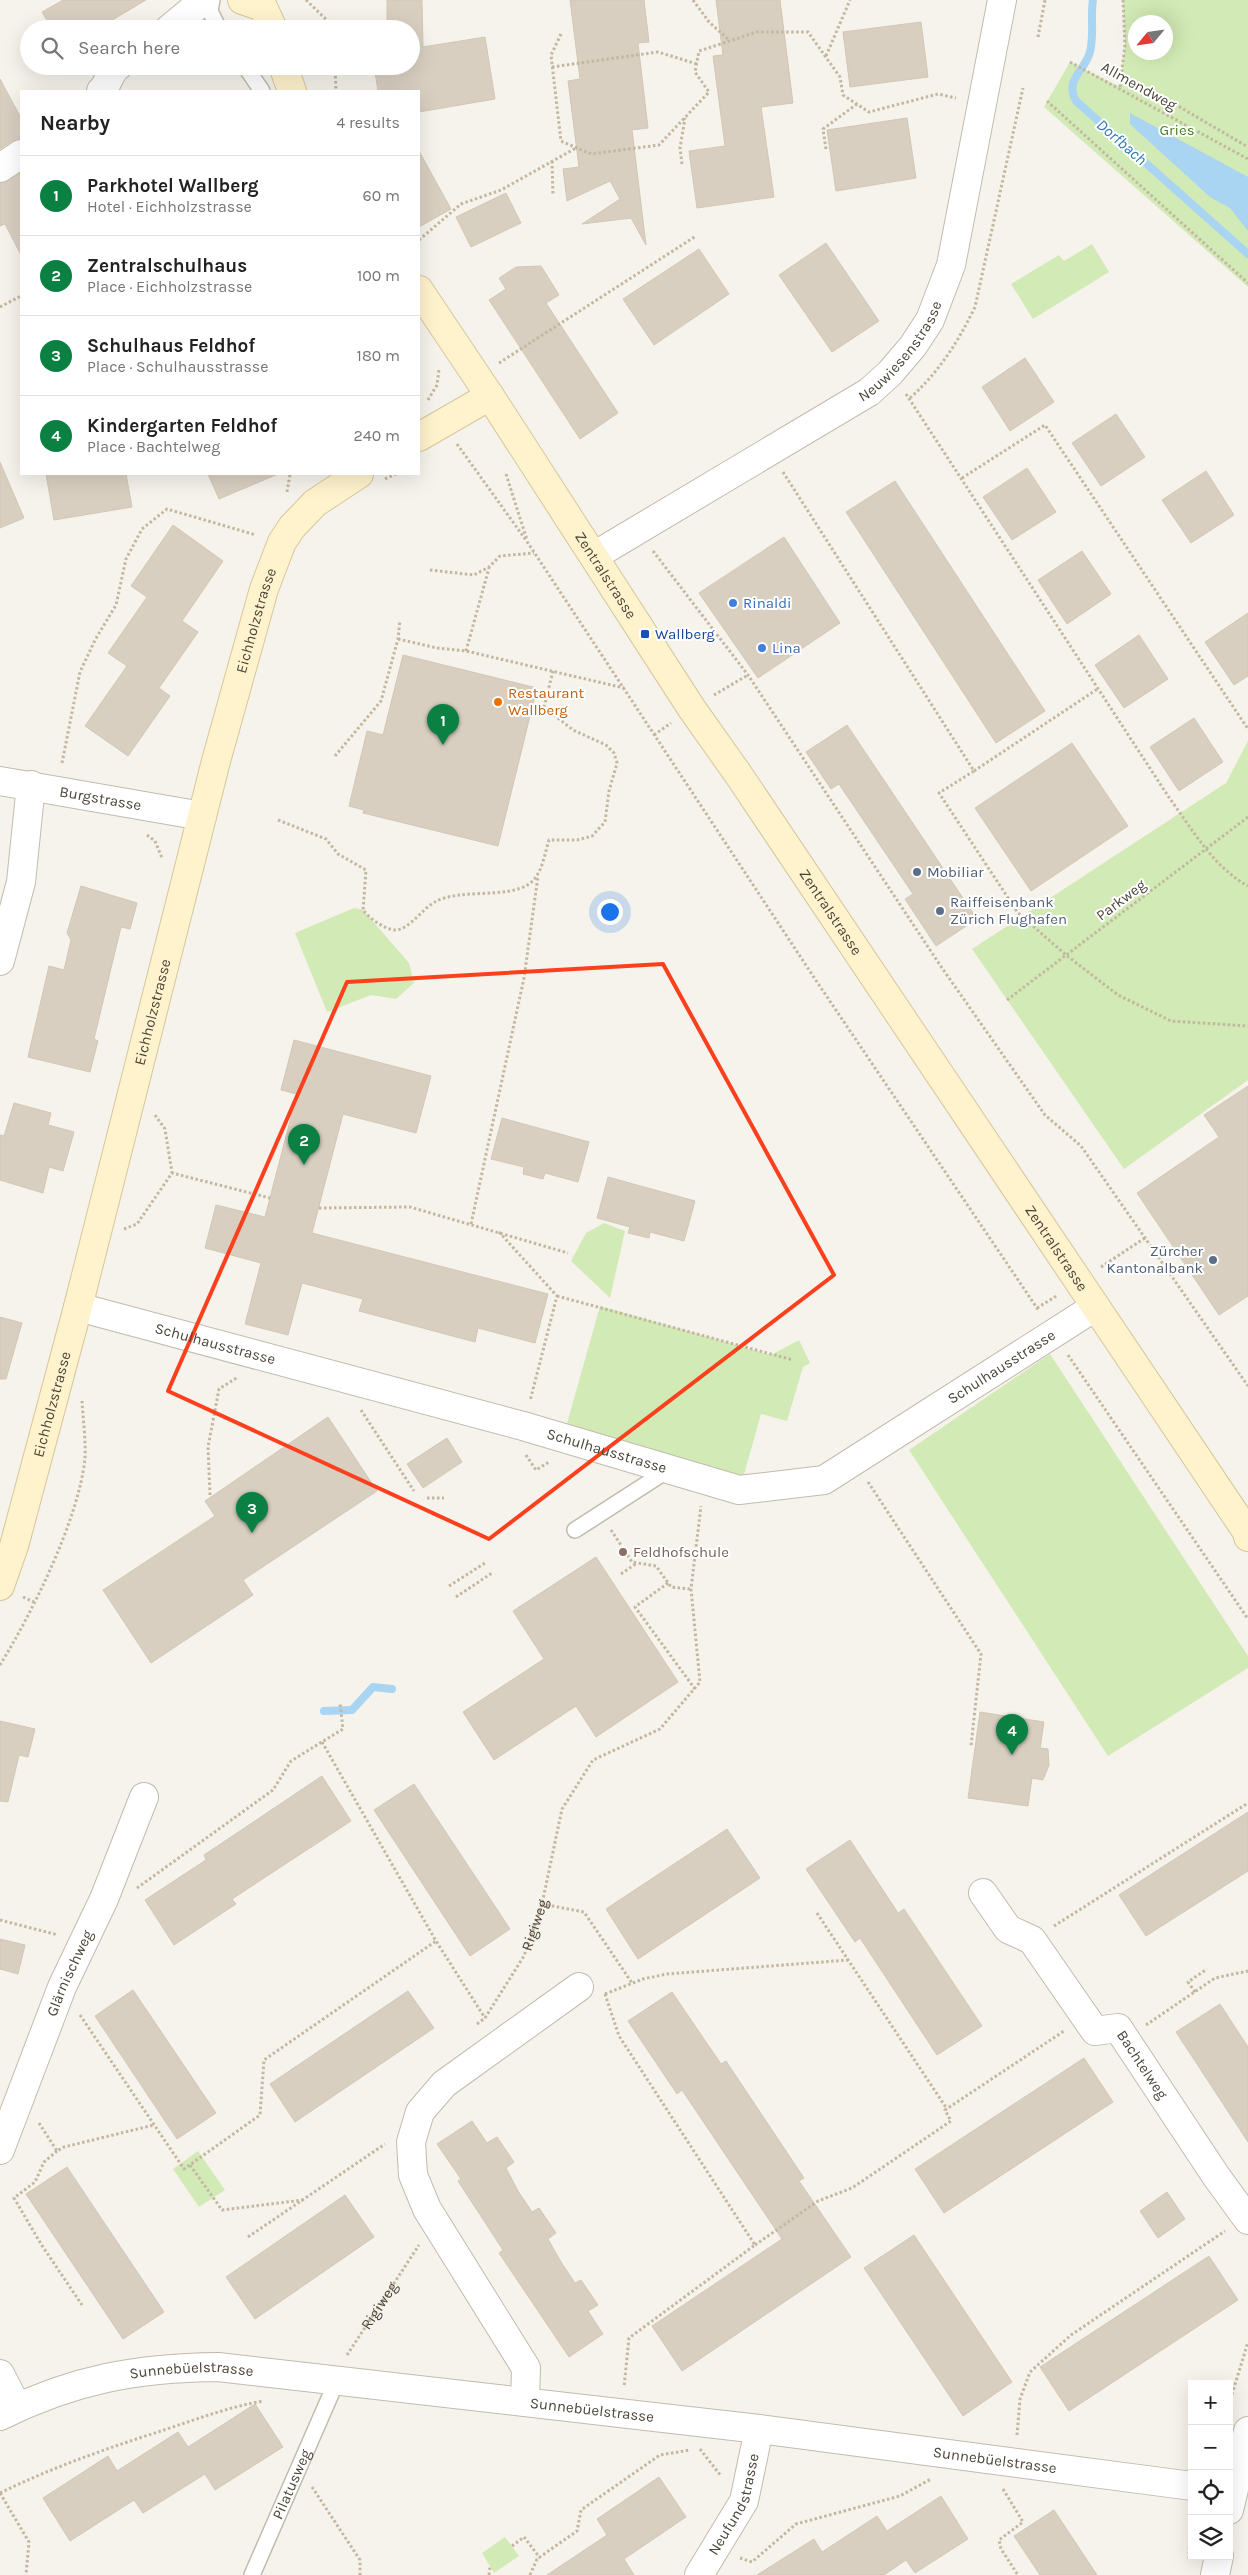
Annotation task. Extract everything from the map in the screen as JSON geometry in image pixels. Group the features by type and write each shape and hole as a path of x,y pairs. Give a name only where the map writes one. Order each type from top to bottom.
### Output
{"street":[{"path":"180,20 204,0"},
{"name":"Neuwiesenstrasse","path":"594,556 869,392 890,373 913,346 930,320 951,265 1002,0"},
{"path":"103,90 111,75"},
{"path":"286,75 292,90"},
{"path":"0,168 20,155"},
{"name":"Zentralstrasse","path":"420,291 484,386 692,709 738,774 1248,1534"},
{"path":"420,436 484,386"},
{"name":"Eichholzstrasse","path":"10,1590 14,1546 132,1100 202,816 248,643 269,575 282,542 292,527 315,503 357,475"},
{"name":"Burgstrasse","path":"0,781 202,816"},
{"path":"0,961 21,882 31,785"},
{"name":"Schulhausstrasse","path":"78,1307 523,1426 739,1490 824,1480 1095,1307"},
{"name":"Glärnischweg","path":"0,2150 62,1987 108,1890 144,1797"},
{"path":"983,1893 1008,1929 1032,1940"},
{"name":"Bachtelweg","path":"1032,1940 1095,2031 1118,2028 1247,2218"},
{"path":"525,2402 526,2368 428,2209 413,2175 411,2142 420,2112 444,2084 578,1987"},
{"name":"Sunnebüelstrasse","path":"8,2411 54,2392 109,2376 166,2367 218,2366 759,2428 1188,2496"},
{"path":"0,2374 8,2411"},
{"name":"Neufundstrasse","path":"699,2575 744,2501 759,2428"},
{"path":"1233,2490 1248,2431"},
{"path":"1214,2575 1218,2560"}],"lane":[{"path":"212,0 210,11 214,20"},
{"path":"251,75 261,90"},
{"path":"575,1530 668,1470"},
{"name":"Pilatusweg","path":"252,2575 331,2394"}],"path":[{"path":"306,0 327,20"},
{"path":"693,0 709,22 730,41"},
{"path":"825,57 850,0"},
{"path":"1038,37 1045,0"},
{"path":"1120,87 1125,45 1123,0"},
{"path":"562,34 550,55 561,141 591,154 659,145 709,92 695,72 699,50 757,32 808,32 840,78 843,95 869,112 938,94 983,104"},
{"path":"552,67 658,52 697,64"},
{"name":"Allmendweg","path":"1070,62 1120,87 1248,159"},
{"path":"335,75 336,90"},
{"path":"1121,77 1178,106 1248,147"},
{"path":"1047,101 1248,283"},
{"path":"826,149 823,129 857,104"},
{"path":"682,164 680,148 685,118"},
{"path":"420,239 461,204 501,190 576,148"},
{"path":"552,161 553,196"},
{"path":"484,386 696,236"},
{"path":"0,307 20,297"},
{"path":"427,401 437,385 439,370 437,364"},
{"path":"890,373 910,398 1206,849 1231,877 1248,886"},
{"path":"962,478 1046,425 1248,729"},
{"path":"457,444 534,553 817,982 1248,1619"},
{"path":"770,451 974,771"},
{"path":"62,763 80,672 95,640 116,605 126,559 142,529 167,509 282,542"},
{"path":"631,533 652,550 748,675 942,968 1045,1116 1081,1146 1248,1386"},
{"path":"430,570 474,575 489,567 500,556 534,553"},
{"path":"466,651 489,567"},
{"path":"335,756 381,700 398,639 400,620"},
{"path":"398,639 437,648 466,651 624,688"},
{"path":"471,1224 524,978 538,876 549,840 577,840 592,836 605,822 609,791 617,763 614,754 606,745 573,730 544,707 553,670"},
{"path":"1099,688 940,793 1018,913 1066,955 1118,995 1171,1021 1248,1026"},
{"name":"Parkweg","path":"1006,1000 1248,818"},
{"path":"278,820 326,839 338,854 366,870 363,910 369,918 394,930 403,928 436,901 478,892 514,890 527,885 538,876"},
{"path":"141,832 155,841 163,860"},
{"path":"99,1228 124,1229 137,1224 172,1173 165,1129 158,1116 132,1100"},
{"path":"172,1173 270,1198"},
{"path":"319,1208 410,1207 568,1254"},
{"path":"499,1232 557,1296 793,1360"},
{"path":"523,1426 557,1296"},
{"path":"210,1495 208,1447 219,1389 268,1357"},
{"path":"0,1665 34,1602 57,1552 75,1503 85,1458 82,1400"},
{"path":"529,1460 536,1470"},
{"path":"854,1460 981,1654 971,1746"},
{"path":"668,1584 635,1607 695,1689 700,1682 691,1590 697,1525 707,1481"},
{"path":"427,1498 444,1498"},
{"path":"600,1514 632,1562 656,1566 671,1587 691,1590"},
{"path":"450,1586 485,1563"},
{"path":"621,1574 638,1563"},
{"path":"456,1597 492,1573"},
{"path":"10,1590 34,1602"},
{"name":"Rigiweg","path":"471,2030 485,2018 524,1956 542,1904 562,1808 593,1760 660,1729 695,1689"},
{"path":"131,1892 273,1790 291,1761 343,1729 340,1703"},
{"path":"322,1742 436,1941 485,2018"},
{"path":"1032,1940 1248,1802"},
{"path":"542,1904 584,1912 632,1983"},
{"path":"623,2395 629,2338 754,2245 818,2201 852,2188 951,2121 946,2110 817,1913"},
{"name":"Glärnischweg","path":"0,1920 60,1936"},
{"path":"62,1987 184,2169 260,2115 264,2060 436,1941"},
{"path":"578,1987 605,1994 632,1983 667,1974 848,1960"},
{"path":"1194,1992 1188,1982 1206,1969"},
{"path":"1125,2039 1215,1978 1248,1971"},
{"path":"605,1994 619,2036 754,2245"},
{"path":"946,2110 1085,2017"},
{"path":"39,2124 57,2151"},
{"path":"82,2305 41,2244 14,2198 35,2182 44,2162 64,2147 154,2125"},
{"path":"248,2237 390,2141 390,2150"},
{"path":"190,2165 222,2210 303,2200"},
{"path":"1016,2444 1020,2399 1030,2372 1071,2335 1247,2218"},
{"name":"Rigiweg","path":"343,2361 420,2242"},
{"path":"1233,2391 1248,2342"},
{"path":"26,2575 29,2542 0,2493 42,2473 137,2439 240,2405 265,2400"},
{"path":"530,2575 540,2558 577,2531 581,2510 660,2455 700,2448 725,2482"},
{"path":"298,2467 360,2560 360,2575"},
{"path":"736,2557 752,2562 796,2524 900,2496 939,2474"},
{"path":"1000,2483 1024,2522 999,2540 1001,2549 1018,2575"},
{"path":"1187,2567 1190,2515"},
{"path":"512,2546 524,2537 540,2558"},
{"path":"489,2575 490,2566"}],"highlighted area":[{"path":"663,964 834,1275 489,1539 168,1391 347,982"}],"green space":[{"name":"Gries","path":"1123,0 1248,0 1248,287 1044,107 1070,62 1120,87 1125,45"},
{"path":"1092,244 1109,272 1033,319 1011,284 1059,255 1064,261"},
{"path":"1248,741 1248,1080 1124,1169 972,949 1226,783"},
{"path":"354,908 363,910 409,963 414,983 396,999 371,995 327,1012 295,933"},
{"path":"604,1223 625,1231 610,1298 571,1261 586,1233"},
{"path":"600,1306 771,1355 799,1340 810,1363 803,1367 787,1421 761,1414 743,1478 566,1427"},
{"path":"1050,1354 1248,1656 1248,1668 1108,1756 909,1450"},
{"path":"198,2151 225,2190 199,2207 173,2169"},
{"path":"505,2537 519,2556 494,2573 482,2553"}],"water":[{"name":"Dorfbach","path":"1130,113 1248,177 1248,231 1230,208 1210,197 1130,124"}],"building":[{"path":"63,0 146,0 112,20 47,20 42,12"},
{"path":"387,0 422,0 423,47 485,37 495,99 420,112 420,90 378,90 375,75 420,75 420,20 387,20"},
{"path":"570,0 644,0 649,42 638,43 648,128 632,130 646,245 631,218 582,224 620,199 610,181 567,201 563,169 579,167 568,81 580,79"},
{"path":"716,0 780,0 793,103 761,107 774,197 697,208 689,151 725,146 713,56 723,55"},
{"path":"921,22 928,77 850,87 843,32"},
{"path":"0,79 20,116 20,139 12,141 0,149"},
{"path":"907,118 916,178 836,191 827,130"},
{"path":"420,153 451,209 420,226"},
{"path":"20,173 20,253 5,224 0,226 0,183"},
{"path":"506,193 521,223 471,247 456,217"},
{"path":"826,243 879,321 832,352 779,275"},
{"path":"699,249 729,294 654,345 623,299"},
{"path":"541,266 559,295 546,303 618,413 580,439 489,300 506,289 499,278 516,267"},
{"path":"1025,358 1054,402 1010,431 982,387"},
{"path":"1116,414 1145,457 1101,486 1072,443"},
{"path":"0,462 24,518 0,528"},
{"path":"1027,468 1056,512 1012,540 983,497"},
{"path":"1206,471 1234,515 1191,543 1162,500"},
{"path":"46,475 126,475 132,507 54,520"},
{"path":"208,475 276,475 219,499"},
{"path":"895,481 1045,711 996,743 846,512"},
{"path":"173,525 223,561 182,621 198,632 159,688 170,696 128,756 85,726 127,666 108,653 147,597 131,586"},
{"path":"784,537 840,623 758,678 699,593"},
{"path":"1082,551 1111,594 1067,624 1038,580"},
{"path":"1248,613 1248,676 1234,685 1205,642"},
{"path":"1139,635 1168,679 1124,708 1095,665"},
{"path":"403,655 537,688 498,846 363,813 364,810 349,806 367,731 383,735"},
{"path":"1194,718 1223,762 1179,791 1150,747"},
{"path":"847,725 977,919 936,946 905,899 913,894 839,784 831,789 806,752"},
{"path":"1072,743 1128,826 1031,891 975,808"},
{"path":"81,886 137,903 130,929 121,927 94,1039 98,1041 90,1072 28,1057 49,966 64,970 71,940 67,933"},
{"path":"294,1040 431,1076 416,1133 343,1114 312,1233 548,1294 535,1343 478,1328 475,1342 359,1311 363,1299 302,1283 288,1335 245,1324 261,1263 205,1248 216,1205 265,1217 297,1094 281,1090"},
{"path":"1248,1086 1248,1296 1219,1315 1137,1193 1219,1137 1204,1115"},
{"path":"14,1103 51,1113 48,1125 74,1132 63,1171 49,1167 43,1193 0,1180 0,1135 4,1136"},
{"path":"502,1118 589,1142 578,1182 545,1173 543,1179 523,1174 524,1167 491,1159"},
{"path":"608,1177 695,1201 684,1241 650,1232 649,1238 628,1233 630,1227 597,1218"},
{"path":"0,1317 22,1323 6,1379 0,1379"},
{"path":"328,1417 377,1491 243,1580 253,1595 151,1663 103,1590 215,1516 205,1501"},
{"path":"447,1438 462,1462 423,1488 407,1464"},
{"path":"596,1557 678,1682 596,1737 576,1706 494,1760 463,1712 544,1659 513,1611"},
{"path":"980,1712 1044,1722 1040,1748 1048,1749 1049,1765 1043,1780 1032,1778 1028,1806 968,1798"},
{"path":"0,1721 35,1729 28,1757 19,1755 8,1802 0,1801"},
{"path":"322,1776 351,1821 232,1899 236,1904 174,1945 145,1900 206,1860 204,1855"},
{"path":"414,1784 510,1929 470,1956 374,1810"},
{"path":"1248,1812 1248,1871 1146,1936 1119,1895"},
{"path":"727,1829 760,1878 638,1959 606,1909"},
{"path":"850,1840 898,1913 904,1909 982,2026 937,2055 860,1938 855,1942 806,1869"},
{"path":"0,1939 25,1945 18,1974 0,1969"},
{"path":"133,1990 216,2113 177,2139 95,2016"},
{"path":"408,1991 434,2028 295,2122 270,2084"},
{"path":"672,1992 721,2064 726,2061 804,2178 799,2181 851,2257 682,2371 652,2326 782,2239 682,2090 677,2094 628,2021"},
{"path":"1220,2004 1248,2047 1248,2142 1176,2032"},
{"path":"1084,2058 1113,2102 944,2213 915,2169"},
{"path":"472,2121 487,2143 497,2137 514,2162 506,2168 518,2191 532,2212 539,2208 556,2233 548,2239 561,2262 575,2283 581,2280 598,2305 588,2311 603,2334 569,2357 499,2253 503,2250 458,2181 461,2179 437,2144"},
{"path":"67,2167 164,2312 123,2339 26,2194"},
{"path":"1167,2192 1185,2219 1158,2238 1140,2211"},
{"path":"345,2195 374,2237 255,2319 226,2277"},
{"path":"914,2235 1012,2382 963,2416 864,2268"},
{"path":"1209,2256 1238,2300 1069,2411 1040,2367"},
{"path":"255,2404 283,2447 215,2490 205,2474 143,2513 134,2500 70,2541 43,2498 108,2456 117,2471 178,2432 188,2447"},
{"path":"659,2477 686,2517 624,2559 634,2575 547,2575 607,2535 597,2519"},
{"path":"941,2496 968,2539 915,2573 906,2560 884,2575 757,2575 814,2539 822,2552 877,2516 887,2531"},
{"path":"1054,2510 1097,2575 1040,2575 1014,2536"}],"waterway":[{"name":"Dorfbach","path":"1093,0 1091,49 1073,82 1072,88 1076,101 1248,254"},
{"path":"324,1711 352,1710 373,1687 392,1689"}],"place":[{"name":"Rinaldi","path":"733,603"},
{"name":"Wallberg","path":"645,634"},
{"name":"Lina","path":"762,648"},
{"name":"Restaurant Wallberg","path":"498,702"},
{"name":"Parkhotel Wallberg","path":"443,745"},
{"name":"Mobiliar","path":"917,872"},
{"name":"Raiffeisenbank Zürich Flughafen","path":"940,911"},
{"name":"Zentralschulhaus","path":"304,1165"},
{"name":"Zürcher Kantonalbank","path":"1213,1260"},
{"name":"Schulhaus Feldhof","path":"252,1533"},
{"name":"Feldhofschule","path":"623,1552"},
{"name":"Kindergarten Feldhof","path":"1012,1755"}]}
